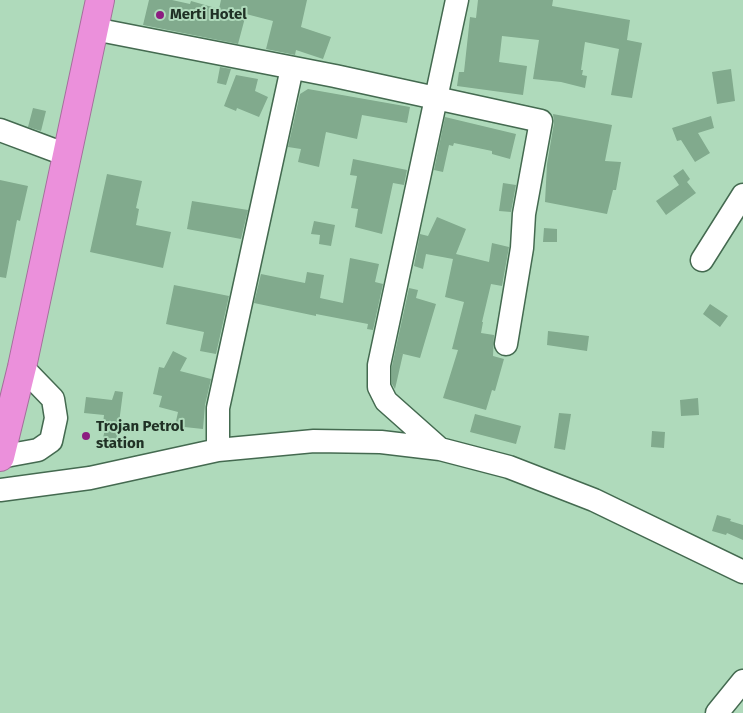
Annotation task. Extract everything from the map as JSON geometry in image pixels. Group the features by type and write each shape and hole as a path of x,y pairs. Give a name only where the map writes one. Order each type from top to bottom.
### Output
{"highway":[{"path":"0,457 22,367 100,0"}],"street":[{"path":"440,449 386,401 379,387 379,364 457,0"},
{"path":"94,29 292,68 541,121 524,214 522,248 506,344"},
{"path":"218,450 218,408 292,68"},
{"path":"0,130 67,155"},
{"path":"702,260 743,195"},
{"path":"0,457 38,450 51,441 56,418 53,399 22,367"},
{"path":"0,490 90,478 218,450 314,441 381,442 440,449 509,468 594,500 743,572"},
{"path":"717,713 743,681"}],"building":[{"path":"149,0 172,0 190,4 191,1 219,9 221,0 307,0 301,27 331,37 323,59 296,50 295,55 266,49 273,21 246,14 238,44 143,25"},
{"path":"478,0 553,0 552,6 630,20 627,40 642,43 632,98 611,95 619,49 585,42 581,70 583,70 582,75 587,76 585,88 561,82 533,79 539,40 502,36 499,62 527,66 523,95 457,86 459,72 464,72 470,17 476,18"},
{"path":"220,67 231,69 226,85 217,83"},
{"path":"731,69 735,101 717,104 712,72"},
{"path":"236,75 258,79 255,91 268,97 259,117 237,108 236,111 224,106"},
{"path":"308,89 410,107 407,123 362,115 357,139 326,132 319,167 298,162 301,149 288,147 300,94"},
{"path":"33,108 46,111 41,131 28,127"},
{"path":"553,114 612,125 605,161 621,162 616,190 613,190 607,214 545,202 547,164 554,123"},
{"path":"711,116 714,128 698,133 710,153 695,162 681,140 677,141 672,128"},
{"path":"445,117 516,134 510,159 492,154 492,151 454,143 453,146 449,145 443,172 434,170"},
{"path":"353,159 407,170 404,185 393,183 382,234 355,227 358,209 351,208 357,176 350,175"},
{"path":"683,169 690,179 687,182 696,193 666,215 656,201 679,185 673,176"},
{"path":"107,174 142,181 136,208 139,209 136,225 171,232 163,268 90,252"},
{"path":"0,180 28,186 20,221 17,220 6,278 0,277"},
{"path":"503,183 516,185 511,212 499,211"},
{"path":"192,201 248,210 241,239 187,229"},
{"path":"437,217 466,229 456,254 489,262 492,243 509,247 502,286 491,284 482,322 481,333 494,335 493,356 504,359 495,391 492,390 486,410 443,398 458,350 452,349 464,302 445,297 453,259 426,254 423,269 414,266 420,234 428,236"},
{"path":"314,221 335,225 331,246 319,244 320,235 311,234"},
{"path":"544,228 557,229 557,242 543,242"},
{"path":"350,258 379,264 375,282 383,284 373,330 367,329 368,324 316,314 316,316 254,303 261,274 305,283 307,272 324,275 320,298 343,303"},
{"path":"174,285 229,296 216,354 200,351 204,332 166,324"},
{"path":"409,288 418,290 416,298 436,304 420,358 395,352"},
{"path":"710,304 728,316 720,327 703,314"},
{"path":"548,331 589,336 587,351 547,345"},
{"path":"173,351 187,358 180,371 211,379 205,405 203,429 175,426 178,412 159,407 162,396 153,394 159,367 164,368"},
{"path":"395,352 403,354 395,389 392,384 392,366"},
{"path":"115,391 123,392 116,446 102,443 106,424 103,424 104,415 84,413 86,397 112,400"},
{"path":"698,398 699,415 681,416 680,400"},
{"path":"559,413 571,414 565,450 554,448"},
{"path":"475,414 521,426 516,444 470,432"},
{"path":"652,431 665,432 664,448 651,447"},
{"path":"717,515 743,525 743,540 727,533 726,535 712,531"}],"place":[{"name":"Merti Hotel","path":"160,15"},
{"name":"Trojan Petrol station","path":"86,436"}]}
